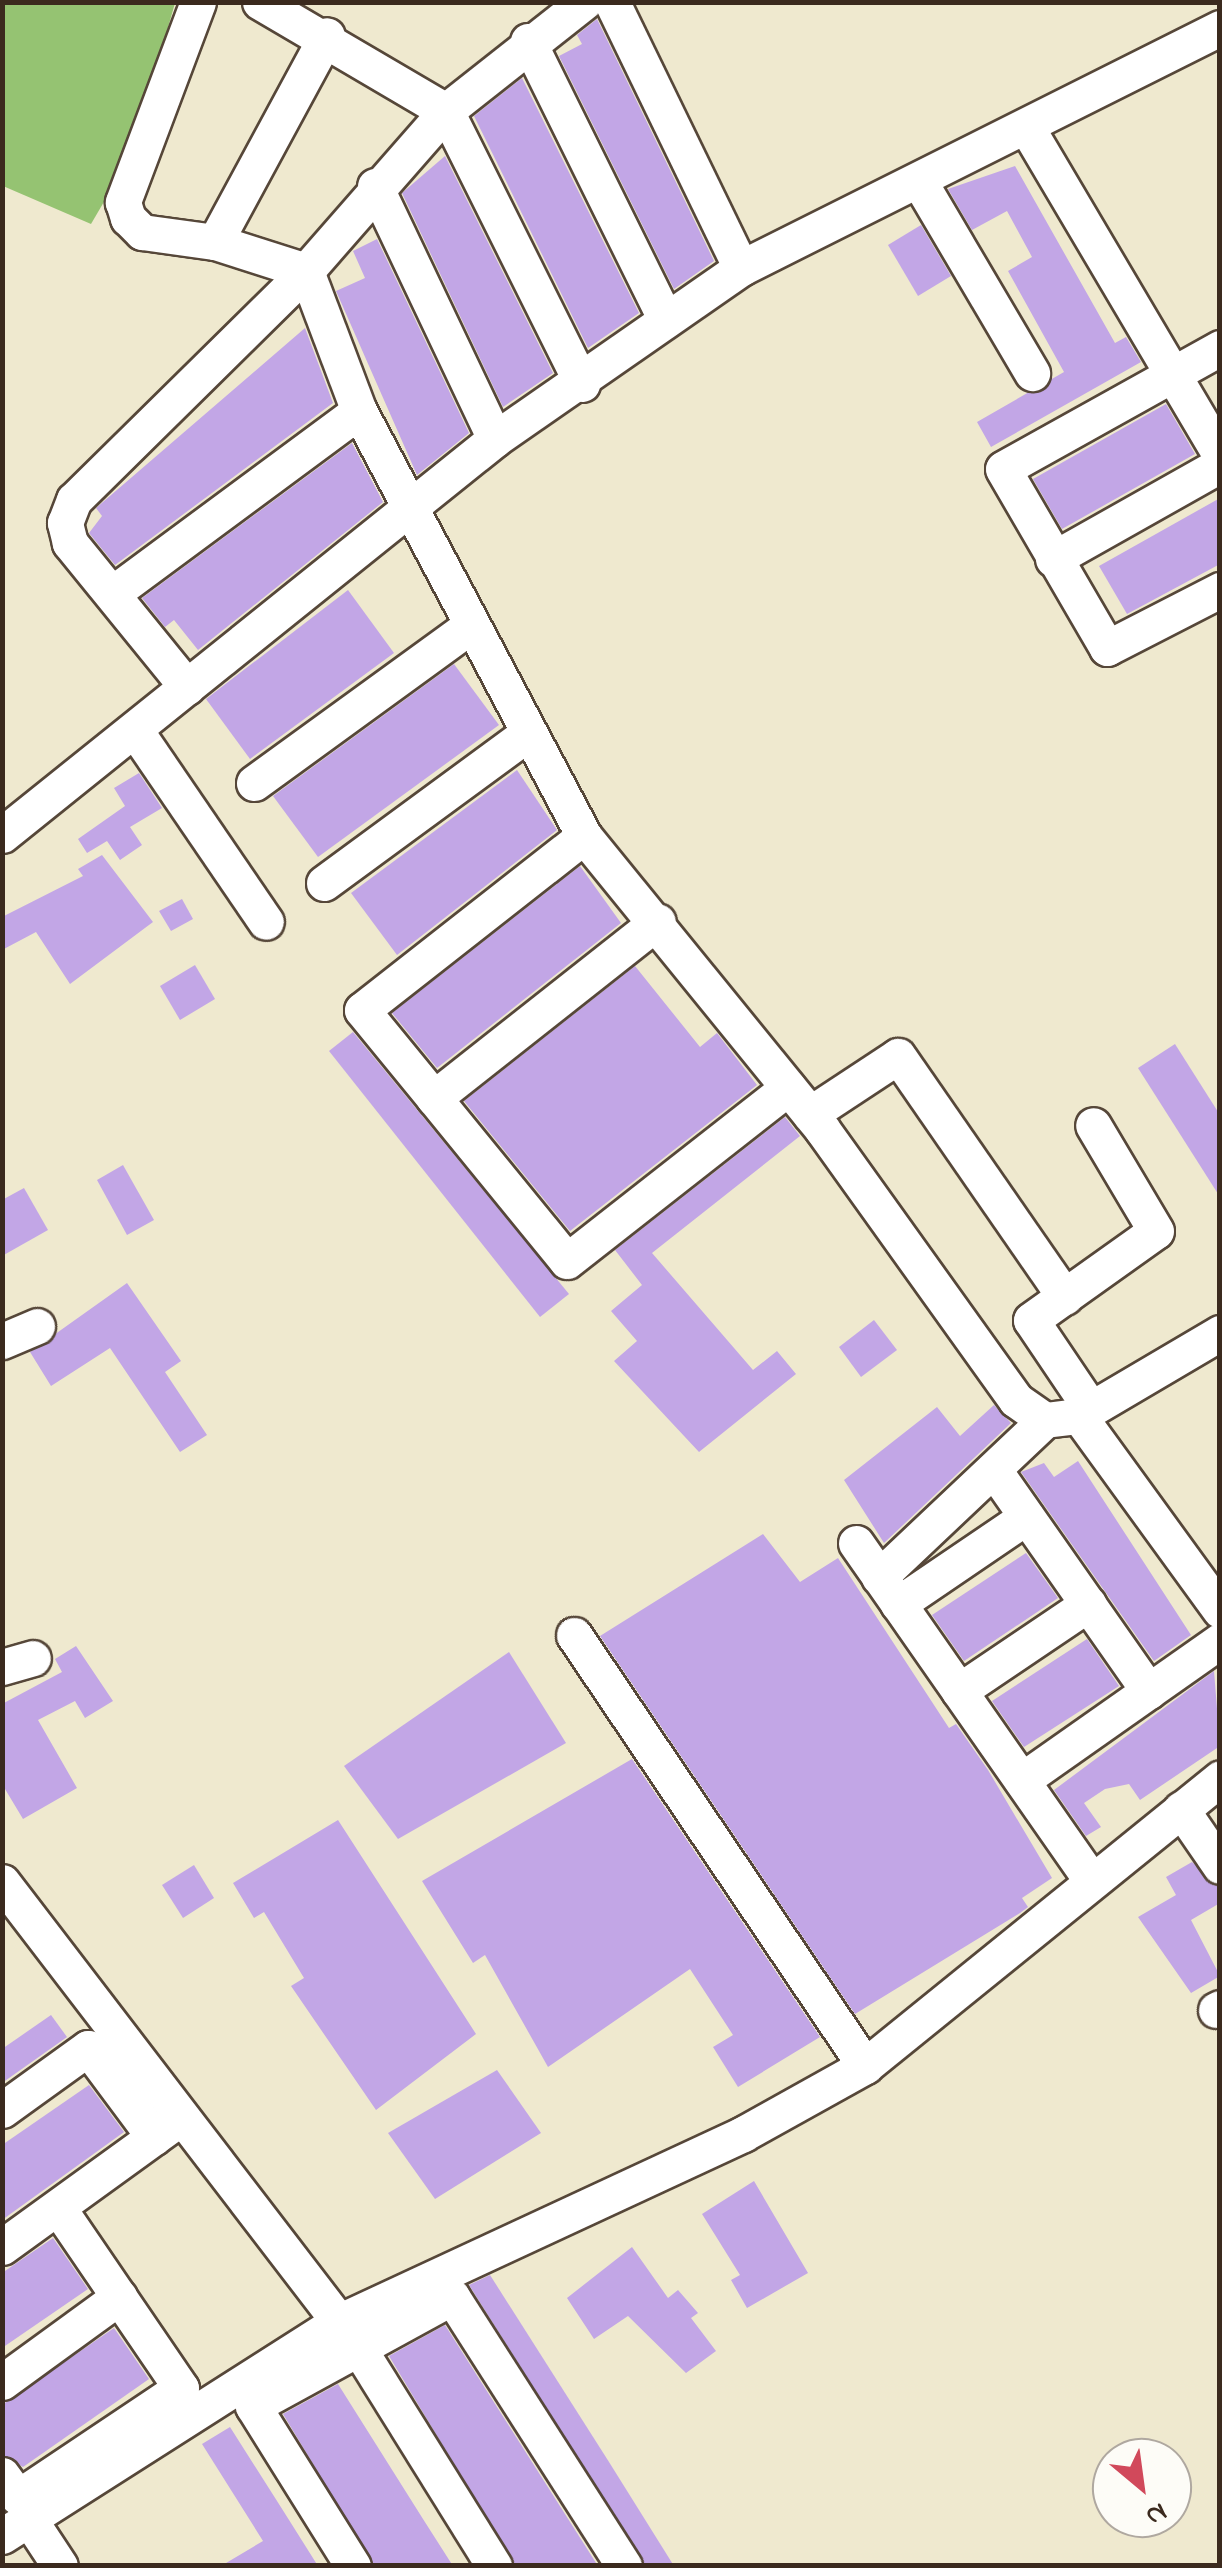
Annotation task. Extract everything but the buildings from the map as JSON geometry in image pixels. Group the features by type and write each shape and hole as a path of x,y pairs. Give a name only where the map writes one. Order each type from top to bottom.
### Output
{"street":[{"path":"198,2 123,202 142,232 214,242 306,271"},
{"path":"260,2 327,34 446,111 582,384"},
{"path":"187,687 70,543 65,523 74,500 306,271 375,186 446,111 528,41 584,2"},
{"path":"612,2 741,268"},
{"path":"2,834 495,439 582,384 741,268 1220,28"},
{"path":"214,242 327,34"},
{"path":"528,41 666,320"},
{"path":"1027,128 1220,454"},
{"path":"919,181 1032,373"},
{"path":"375,186 495,439"},
{"path":"306,271 359,410 469,628 584,836 658,921 799,1101 1016,1400 1072,1415"},
{"path":"1217,356 1172,373 1004,468 1107,648 1220,590"},
{"path":"113,593 359,410"},
{"path":"1053,559 1220,465"},
{"path":"254,784 469,628"},
{"path":"135,730 266,922"},
{"path":"324,883 527,734"},
{"path":"584,836 362,1010 575,1271 799,1101 898,1056 1065,1297"},
{"path":"434,1098 658,921"},
{"path":"1093,1126 1156,1230 1031,1320 1072,1415 1220,1610"},
{"path":"2,1342 38,1326"},
{"path":"889,1590 994,1470 1072,1415 1220,1333"},
{"path":"994,1470 1148,1691"},
{"path":"889,1590 1026,1517"},
{"path":"856,1544 1090,1879"},
{"path":"958,1690 1088,1604"},
{"path":"574,1635 865,2066"},
{"path":"1022,1780 1220,1642"},
{"path":"60,2566 16,2527 345,2339 743,2134 865,2066 1090,1879 1220,1780"},
{"path":"1181,1809 1220,1866"},
{"path":"2,1882 167,2127"},
{"path":"2,2110 88,2048 167,2127 345,2339 485,2564"},
{"path":"2,2247 167,2127"},
{"path":"2,2474 18,2498 181,2388 58,2208"},
{"path":"2,2382 119,2297"},
{"path":"353,2566 253,2406 345,2339 452,2298 624,2566"}],"green space":[{"path":"3,3 175,3 132,154 91,224 3,186"}]}
